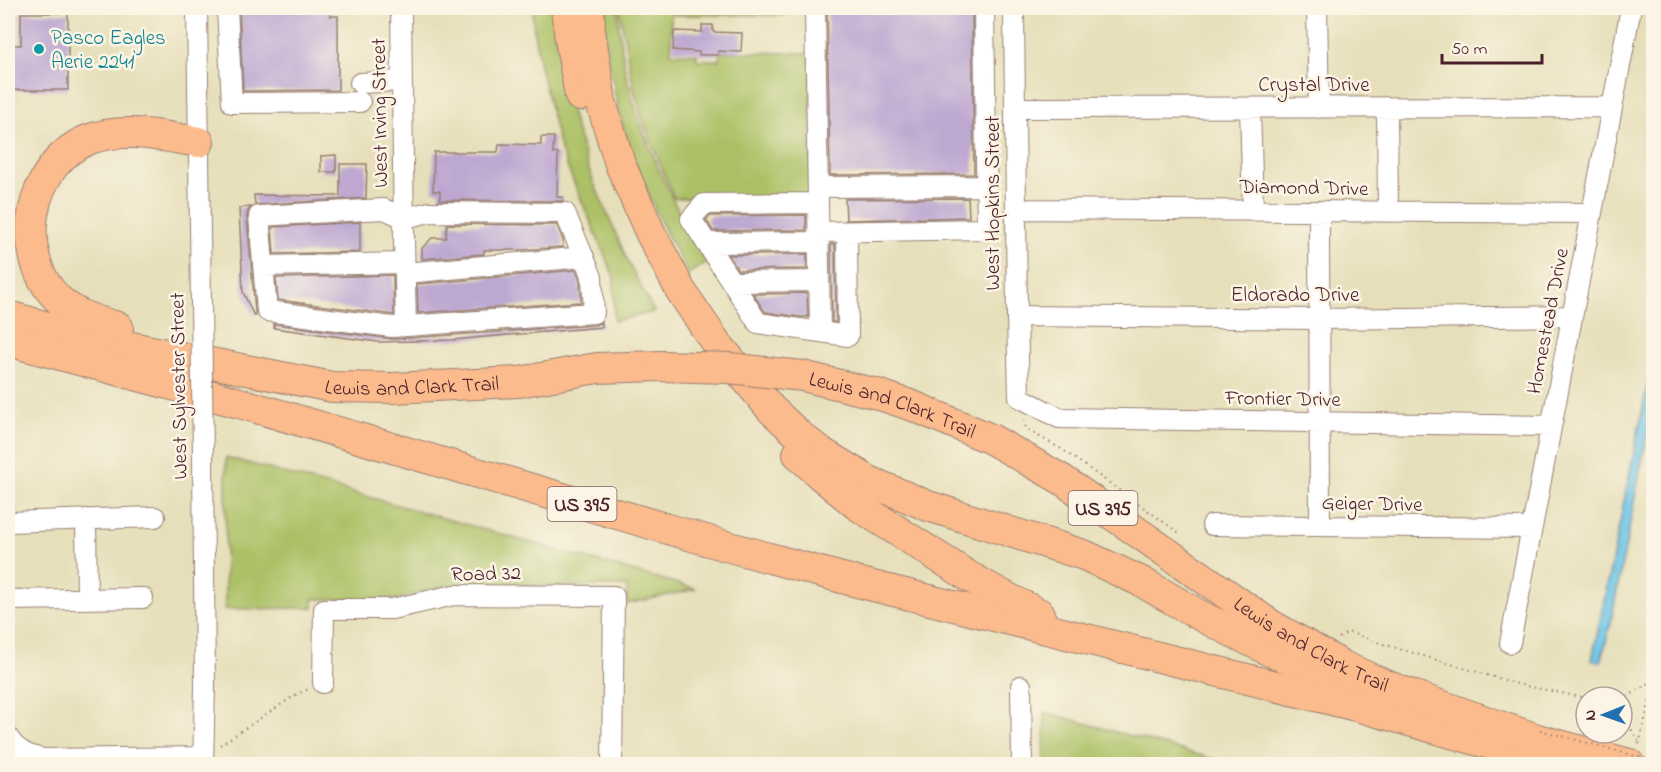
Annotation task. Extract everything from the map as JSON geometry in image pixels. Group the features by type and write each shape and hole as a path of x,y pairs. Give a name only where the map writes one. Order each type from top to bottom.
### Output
{"highway":[{"path":"566,8 582,106 601,169 632,242 664,300 698,346 759,416 819,474 857,505 968,576 1046,616 1087,633 1160,657"},
{"path":"589,8 601,102 620,164 650,232 681,291 714,340 771,409 800,436 821,452 869,481 928,506 1084,555 1142,582 1201,616 1270,651 1324,673 1383,684"},
{"path":"199,142 123,132 89,140 71,150 57,163 38,193 31,226 33,248 45,282 57,297 75,312 94,321 295,366 359,376 393,388"},
{"name":"Lewis and Clark Trail","path":"8,316 91,339 332,387 393,388 519,382 597,368 661,366 729,368 803,376 868,392 914,406 991,438 1060,479 1271,625 1334,661 1383,684 1542,747"},
{"name":"Lewis and Clark Trail","path":"8,341 236,402 853,581 1374,710 1542,747 1634,757"}],"street":[{"name":"West Sylvester Street","path":"197,8 205,687 203,761"},
{"path":"227,8 232,103 360,93 402,81"},
{"name":"West Irving Street","path":"401,8 406,326"},
{"path":"815,8 820,332"},
{"path":"706,243 819,237 847,232 987,229 984,8"},
{"name":"West Hopkins Street","path":"1014,8 1019,397"},
{"path":"1317,8 1319,108"},
{"name":"Homestead Drive","path":"1510,643 1631,8"},
{"name":"Crystal Drive","path":"1015,108 1612,106"},
{"path":"1250,108 1253,211"},
{"path":"1387,108 1388,212"},
{"path":"847,232 848,336 758,322 691,219 704,204 986,186"},
{"path":"384,209 404,219 430,212 565,213 592,277 594,313 392,327 267,311 259,216 384,209"},
{"name":"Diamond Drive","path":"1016,209 1592,213"},
{"path":"1319,211 1320,526"},
{"path":"263,266 404,268 584,257"},
{"path":"732,282 819,281"},
{"name":"Eldorado Drive","path":"1017,316 1319,319 1572,316"},
{"name":"Frontier Drive","path":"1019,397 1059,418 1551,426"},
{"path":"8,522 155,517"},
{"path":"86,519 87,599"},
{"name":"Geiger Drive","path":"1212,525 1532,528"},
{"name":"Road 32","path":"323,683 324,609 392,609 454,595 614,596 612,765"},
{"path":"8,600 142,598"},
{"path":"1021,686 1022,765"},
{"path":"8,739 23,753 44,759 203,761"}],"path":[{"path":"1339,637 1348,632 1521,685 1574,696"},
{"path":"1634,693 1653,682"},
{"path":"1634,757 1653,682"},
{"path":"203,761 297,694 323,683"},
{"path":"1542,747 1653,761"}],"green space":[{"path":"532,8 552,8 561,68 575,126 592,179 629,264 654,312 614,321 614,277 559,145 540,66"},
{"path":"601,8 617,8 626,73 638,116 664,181 706,263 688,274 651,201 629,145 616,97"},
{"path":"619,8 791,8 785,15 671,15 671,53 697,54 697,60 719,60 720,52 811,53 811,198 674,198 644,124 634,90"},
{"path":"226,457 696,589 627,604 627,586 447,586 393,600 313,599 313,608 225,609"},
{"path":"1045,712 1231,764 1044,764"}],"water":[{"path":"1653,357 1653,404 1611,622 1601,662 1592,660"}],"building":[{"path":"239,8 330,8 330,16 338,16 338,90 243,91"},
{"path":"827,8 972,8 974,174 830,175"},
{"name":"Pasco Eagles Aerie 2241","path":"21,13 68,13 68,90 11,90 11,45 21,45"},
{"path":"702,25 713,25 713,32 742,33 741,52 718,51 718,55 699,55 699,52 673,50 674,31 702,32"},
{"path":"541,137 554,137 553,154 558,153 557,197 563,197 563,201 440,200 440,191 433,191 434,152 498,152 499,144 541,145"},
{"path":"336,155 336,172 321,172 321,156"},
{"path":"340,164 367,164 366,198 255,205 254,195 340,196"},
{"path":"968,198 969,217 846,220 845,199"},
{"path":"251,207 247,217 255,316 243,292 239,208"},
{"path":"806,215 806,230 713,231 706,220 710,216"},
{"path":"360,222 360,252 274,254 272,227"},
{"path":"447,224 557,225 563,240 563,247 484,250 484,254 422,259 422,248 432,238 446,238"},
{"path":"831,244 835,244 836,322 832,322"},
{"path":"807,254 807,269 738,270 728,255"},
{"path":"576,270 580,280 581,302 418,313 417,284"},
{"path":"393,275 394,315 278,300 276,278"},
{"path":"807,293 808,317 765,312 753,294"},
{"path":"602,322 602,327 452,340 378,342 274,328 274,324 393,339 595,325"}],"place":[{"name":"Pasco Eagles Aerie 2241","path":"39,49"}]}
